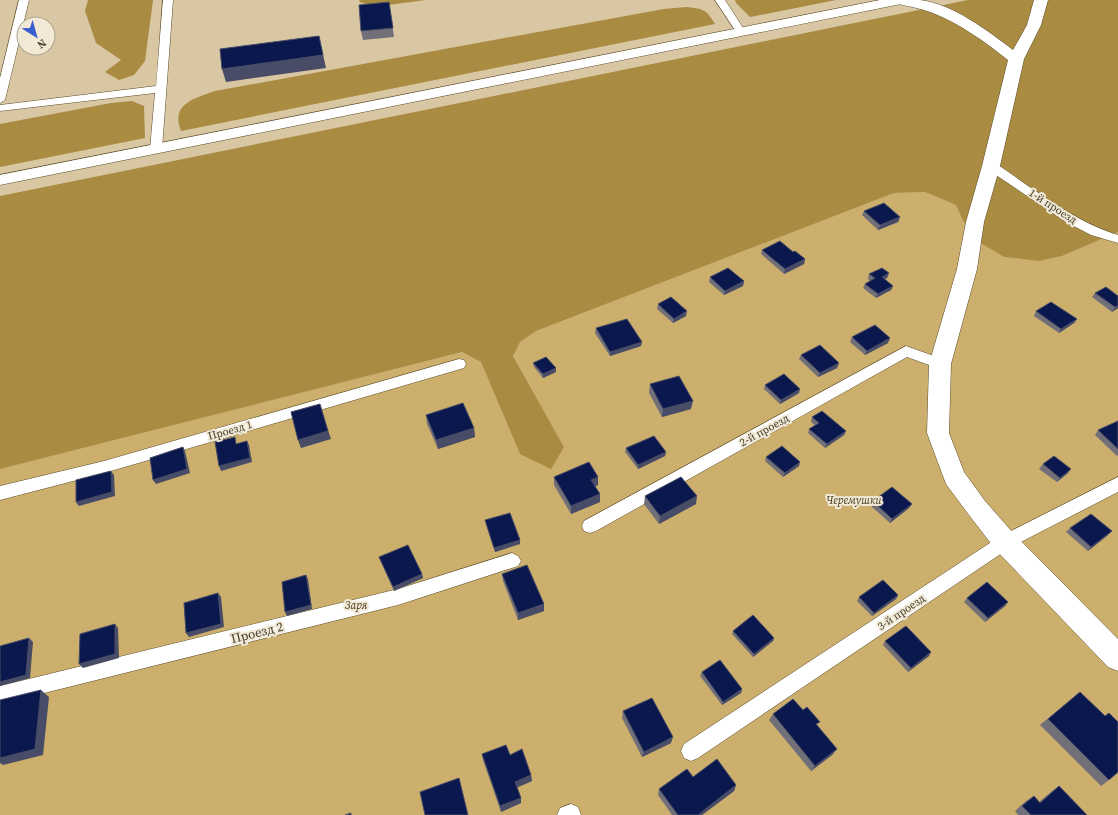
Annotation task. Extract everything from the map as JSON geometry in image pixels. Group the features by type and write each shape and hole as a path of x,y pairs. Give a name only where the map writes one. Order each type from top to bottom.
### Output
{"street":[{"path":"0,180 900,0 925,5 945,13 982,33 1016,59"},
{"path":"1041,0 1034,24 1016,59 991,166 975,222 967,269 940,364 938,433 954,477 1005,542 1118,658"}],"lane":[{"path":"0,100 24,0"},
{"path":"156,149 168,0"},
{"path":"720,0 740,31"},
{"path":"0,108 161,88"},
{"name":"1-й проезд","path":"991,166 1070,219 1095,232 1118,238"},
{"name":"2-й проезд","path":"590,526 906,351 940,364"},
{"name":"Проезд 1","path":"0,493 104,467 459,364"},
{"name":"3-й проезд","path":"691,751 1005,542 1118,484"},
{"name":"Проезд 2","path":"0,695 398,597 512,561"}],"green space":[{"path":"925,192 956,205 962,219 1004,257 1039,261 1062,256 1118,232 1118,815 0,815 0,469 462,352 481,362 520,454 564,447 513,356 520,342 536,331 894,193"}],"shaded area":[{"path":"88,0 153,0 145,61 134,75 119,80 105,72 121,60 96,43 85,11"},
{"path":"359,0 426,0 373,7 360,2"},
{"path":"735,0 836,0 750,17 736,3"},
{"path":"968,0 1118,0 1118,232 1062,256 1039,261 1004,257 979,242 962,219 956,205 925,192 894,193 536,331 520,342 513,356 564,447 551,469 520,454 481,362 462,352 0,469 0,196"},
{"path":"686,7 701,9 709,15 715,24 181,131 178,122 179,114 186,104 200,96 215,91 664,9"},
{"path":"132,101 144,106 145,138 0,167 0,124 111,103"}],"building":[{"path":"389,2 393,28 361,31 359,5"},
{"path":"319,36 323,55 222,69 220,49"},
{"path":"884,203 900,217 880,225 864,211"},
{"path":"780,241 793,252 795,251 805,259 785,269 762,250"},
{"path":"728,268 744,281 725,291 710,277"},
{"path":"882,268 889,273 882,277 893,286 878,294 865,284 875,278 869,274"},
{"path":"1106,287 1118,296 1118,306 1115,307 1095,293"},
{"path":"671,297 687,311 674,319 658,304"},
{"path":"1051,302 1077,319 1061,329 1036,311"},
{"path":"627,319 642,342 610,352 596,328"},
{"path":"875,325 890,338 867,351 852,337"},
{"path":"820,345 839,363 820,373 801,355"},
{"path":"546,357 556,368 543,374 533,363"},
{"path":"784,374 800,389 781,400 765,385"},
{"path":"679,376 693,401 663,409 650,384"},
{"path":"463,403 474,428 436,440 426,415"},
{"path":"320,404 328,431 298,440 291,412"},
{"path":"822,411 846,431 827,444 809,429 819,423 812,417"},
{"path":"1118,421 1118,449 1098,430"},
{"path":"654,436 666,452 638,465 626,448"},
{"path":"235,437 236,444 247,441 250,458 219,466 215,442"},
{"path":"782,446 800,462 785,473 766,457"},
{"path":"183,447 187,469 153,480 150,458"},
{"path":"1054,456 1071,469 1060,478 1043,464"},
{"path":"589,462 598,477 591,480 600,494 571,506 554,477"},
{"path":"111,471 112,492 76,502 76,480"},
{"path":"681,477 697,496 660,516 645,496"},
{"path":"892,487 912,504 892,519 873,501"},
{"path":"510,513 520,540 494,548 485,520"},
{"path":"1091,514 1112,531 1091,547 1070,528"},
{"path":"408,545 422,574 393,587 379,557"},
{"path":"527,565 544,604 518,613 502,574"},
{"path":"306,575 311,605 285,612 282,582"},
{"path":"883,580 898,595 874,613 859,597"},
{"path":"987,582 1008,602 988,618 967,598"},
{"path":"218,593 221,624 186,633 184,603"},
{"path":"753,615 774,638 754,654 733,631"},
{"path":"115,624 115,654 79,664 80,634"},
{"path":"906,626 931,652 911,668 885,641"},
{"path":"29,638 26,675 0,682 0,646"},
{"path":"720,660 742,689 723,702 702,672"},
{"path":"41,690 35,749 0,758 0,700"},
{"path":"1080,692 1105,716 1109,713 1118,722 1118,772 1109,780 1048,719"},
{"path":"652,698 673,737 644,752 623,711"},
{"path":"793,699 803,710 807,707 820,722 816,724 837,749 815,766 773,714"},
{"path":"506,745 510,755 522,749 531,775 515,782 521,798 500,806 482,754"},
{"path":"717,759 736,785 698,815 678,815 659,789 687,769 693,777"},
{"path":"459,778 468,815 425,815 420,792"},
{"path":"1059,786 1087,815 1031,815 1022,806 1034,796 1040,803"}],"park label":[{"name":"Черемушки","path":"854,500"},
{"name":"Заря","path":"356,605"}]}
